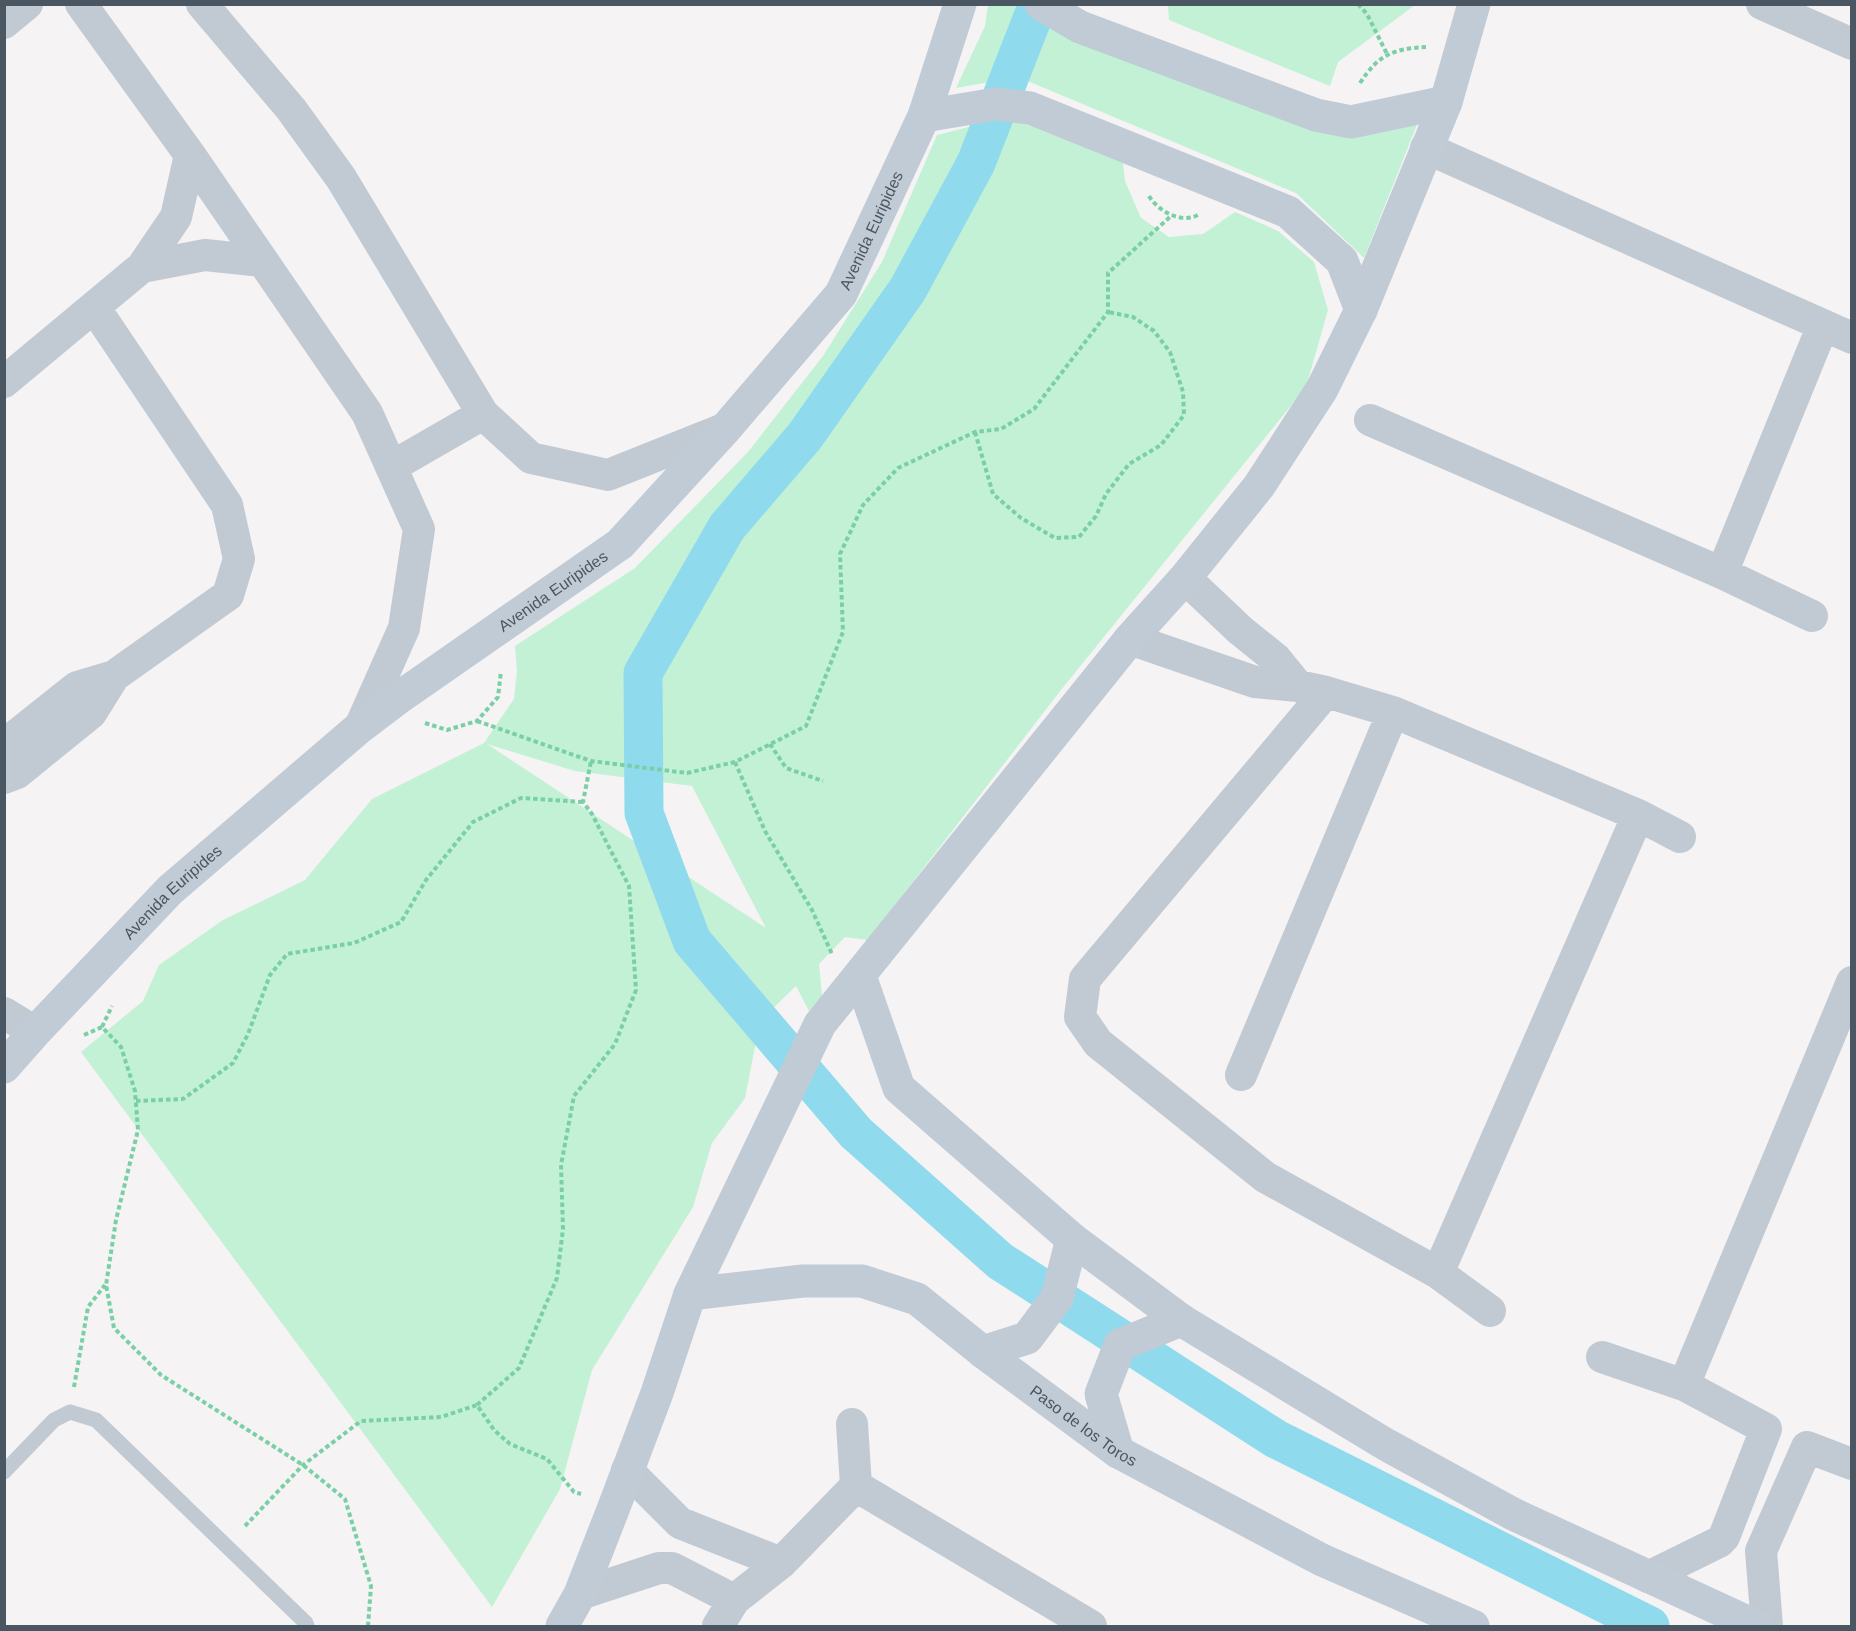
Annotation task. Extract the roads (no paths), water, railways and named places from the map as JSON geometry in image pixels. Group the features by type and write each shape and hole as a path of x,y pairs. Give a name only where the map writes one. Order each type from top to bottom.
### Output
{"street":[{"path":"4,23 27,4"},
{"path":"81,4 190,155 367,413 419,529 404,628 360,727"},
{"path":"202,4 291,109 341,178 483,414 531,458 608,475 726,428"},
{"name":"Avenida Euripides","path":"4,1066 170,890 360,727 487,635 620,544 726,428 841,294 924,116 960,4"},
{"path":"1041,4 1077,25 1316,115 1351,122 1446,102"},
{"path":"562,1626 580,1594 614,1507 657,1393 690,1294 820,1024 1130,639 1185,578 1259,486 1322,389 1361,310 1446,102 1460,61 1474,4"},
{"path":"1762,4 1851,44"},
{"path":"924,116 996,104 1030,108 1288,212 1342,261 1361,310"},
{"path":"1426,148 1851,338"},
{"path":"4,382 142,267 176,217 190,155"},
{"path":"142,267 205,255 262,261"},
{"path":"4,745 77,687 114,676 228,595 238,559 227,505 94,307"},
{"path":"1722,573 1823,325"},
{"path":"391,467 483,414"},
{"path":"1370,420 1722,573 1812,616"},
{"path":"1185,578 1240,630 1312,689"},
{"path":"1130,639 1256,682 1312,689 1393,712 1638,815 1680,837"},
{"path":"4,778 17,773 91,713 114,676"},
{"path":"1312,689 1085,979 1080,1017 1098,1043 1265,1178 1438,1273 1490,1311"},
{"path":"1241,1075 1393,712"},
{"path":"1438,1273 1638,815"},
{"path":"1684,1385 1851,982"},
{"path":"854,984 899,1088 1072,1239 1181,1320 1385,1444 1513,1514 1756,1626"},
{"path":"4,1013 35,1032"},
{"path":"983,1352 1027,1338 1057,1298 1072,1239"},
{"name":"Paso de los Toros","path":"690,1294 803,1281 862,1281 916,1299 1118,1452 1322,1560 1473,1626"},
{"path":"1118,1452 1101,1394 1120,1345 1181,1320"},
{"path":"1602,1357 1684,1385 1766,1429 1724,1537 1719,1542 1648,1577"},
{"path":"718,1626 734,1600 781,1563 856,1486 852,1424"},
{"path":"1767,1626 1761,1551 1807,1447 1851,1464"},
{"path":"627,1470 680,1523 781,1563"},
{"path":"856,1486 1091,1626"},
{"path":"580,1594 659,1568 672,1568 734,1600"}],"lane":[{"path":"4,1472 54,1420 70,1412 96,1420 307,1626"}],"waterway":[{"path":"1038,4 976,163 908,289 805,436 727,527 643,673 644,813 692,941 856,1133 1000,1261 1276,1439 1650,1626"}]}
